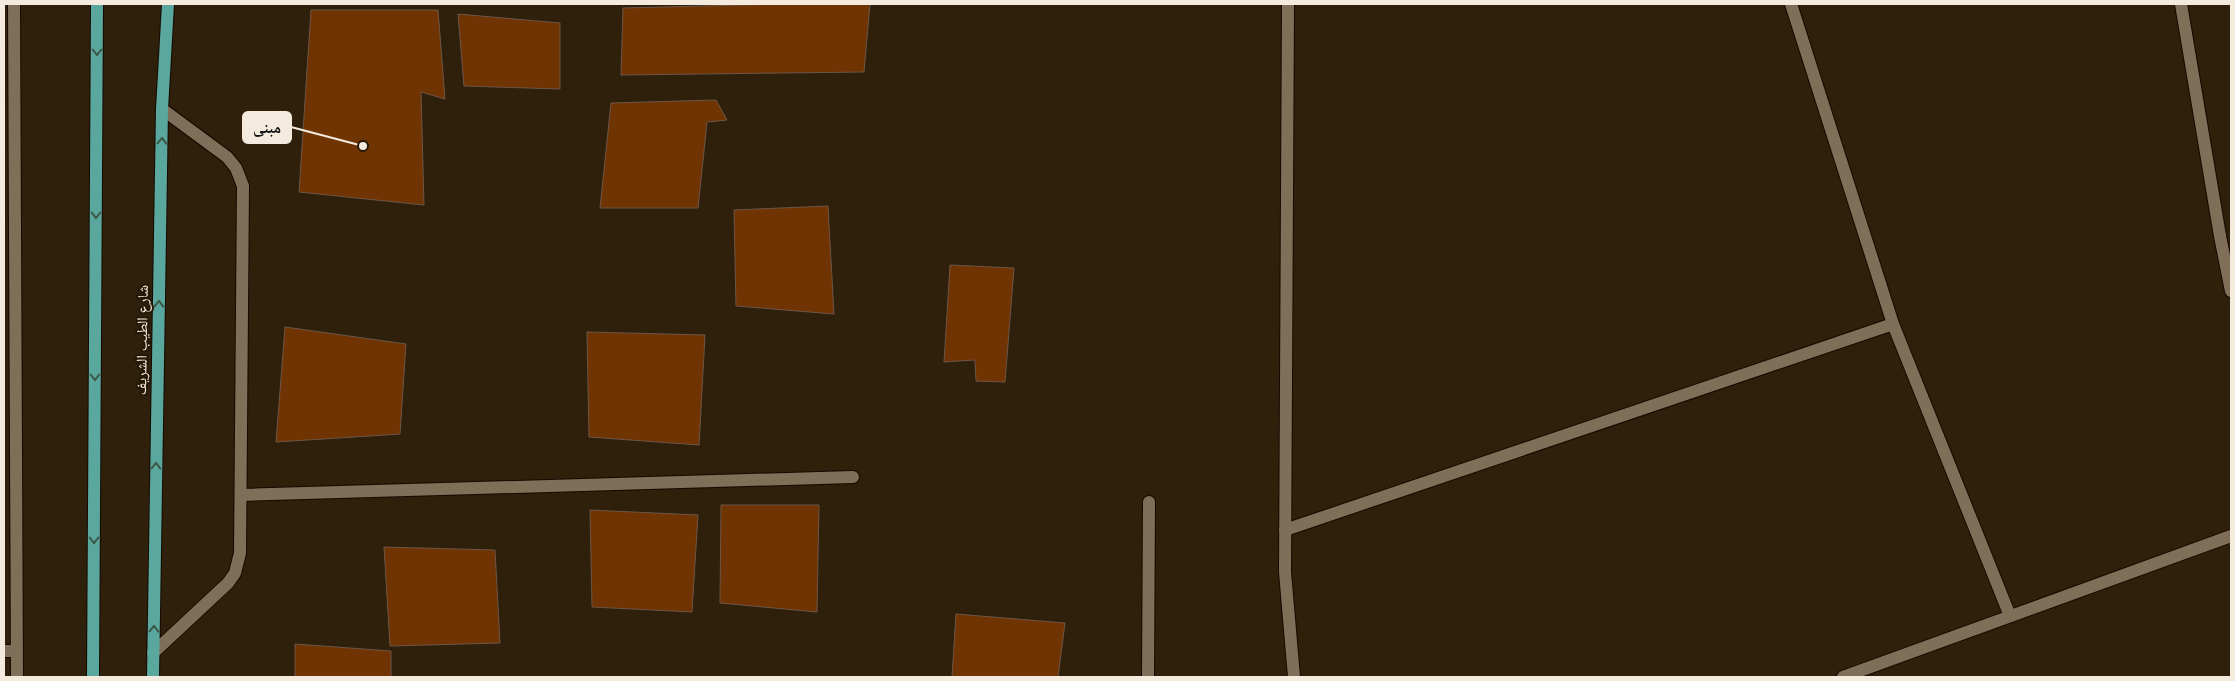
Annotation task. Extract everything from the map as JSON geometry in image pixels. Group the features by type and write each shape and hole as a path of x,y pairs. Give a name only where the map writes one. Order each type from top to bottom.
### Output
{"main road":[{"path":"93,677 97,4"},
{"name":"شارع الطيب الشريف","path":"153,677 162,109 168,4"}],"street":[{"path":"14,4 17,677"},
{"path":"1288,4 1285,572 1294,677"},
{"path":"1791,4 1893,324 2010,616"},
{"path":"2181,4 2231,291"},
{"path":"153,653 228,582 235,573 240,553 241,495 243,186 236,168 227,158 162,109"},
{"path":"1285,530 1893,324"},
{"path":"241,495 853,477"},
{"path":"1148,677 1149,502"},
{"path":"1843,677 2231,536"},
{"path":"4,651 17,651"}],"building":[{"path":"870,4 864,72 621,75 623,8"},
{"path":"311,10 438,10 445,99 421,92 424,205 299,192"},
{"path":"458,14 560,23 560,89 464,86"},
{"path":"716,100 727,120 707,122 698,208 600,208 611,103"},
{"path":"828,206 834,314 736,306 734,210"},
{"path":"950,265 1014,268 1005,382 976,381 975,360 944,362"},
{"path":"285,327 406,344 400,434 276,442"},
{"path":"587,332 705,335 699,445 589,437"},
{"path":"721,505 819,505 817,612 720,603"},
{"path":"590,510 698,515 692,612 592,607"},
{"path":"384,547 495,550 500,643 390,646"},
{"path":"956,614 1065,623 1058,677 952,677"},
{"path":"295,644 391,651 391,677 295,677"}],"place":[{"name":"مبنى","path":"363,146"}]}
